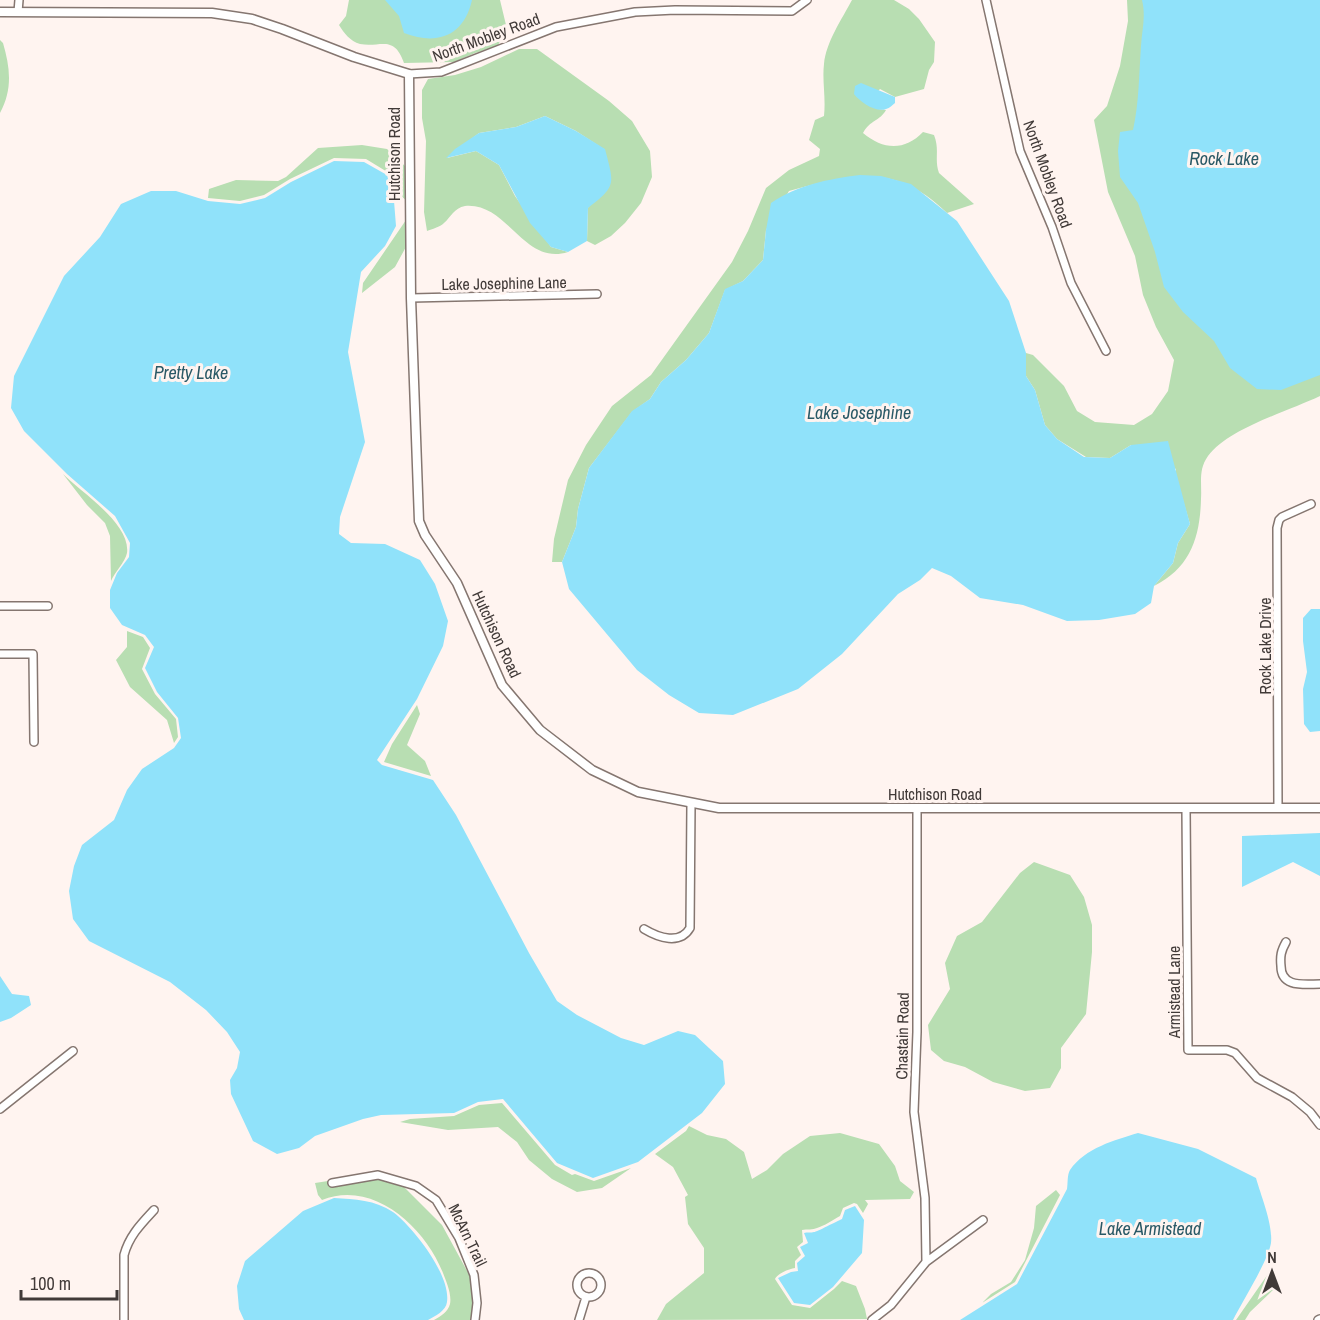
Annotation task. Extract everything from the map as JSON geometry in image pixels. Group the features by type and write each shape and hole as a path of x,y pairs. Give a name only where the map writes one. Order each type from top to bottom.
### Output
{"street":[{"path":"18,12 19,0"},
{"path":"675,0 675,10"},
{"name":"North Mobley Road","path":"0,12 212,13 252,19 354,57 409,74 441,72 556,27 635,12 792,11 807,0"},
{"name":"North Mobley Road","path":"986,0 1020,151 1052,227 1071,283 1106,351"},
{"name":"Hutchison Road","path":"409,74 411,298 419,521 424,535 457,583 502,685 540,730 592,770 638,792 719,808 1320,808"},
{"name":"Lake Josephine Lane","path":"411,298 597,294"},
{"name":"Rock Lake Drive","path":"1278,808 1277,528 1282,517 1311,504"},
{"path":"0,606 48,606"},
{"path":"0,654 33,654 34,742"},
{"path":"644,929 665,938 678,938 684,936 690,927 692,804"},
{"name":"Chastain Road","path":"917,809 917,1032 914,1112 926,1198 926,1262"},
{"name":"Armistead Lane","path":"1186,809 1188,1050 1227,1050 1235,1053 1257,1078 1292,1097 1310,1112 1320,1125"},
{"path":"1286,942 1280,952 1281,973 1285,980 1293,984 1320,984"},
{"path":"0,1109 73,1051"},
{"name":"McArn Trail","path":"332,1183 378,1175 416,1186 436,1200 459,1238 474,1275 477,1303 475,1320"},
{"path":"124,1320 126,1248 133,1234 154,1210"},
{"path":"872,1320 891,1305 926,1262 983,1221"},
{"path":"579,1320 586,1297"}],"green space":[{"path":"349,0 500,0 506,25 498,46 454,62 404,63 396,48 391,45 360,44 345,34 339,25 346,16"},
{"path":"852,0 894,0 909,9 919,19 935,42 934,62 929,70 924,89 895,97 880,89 866,104 886,110 863,133 878,143 894,146 909,143 923,132 934,135 939,173 974,204 947,213 928,197 909,186 891,179 872,176 833,180 789,191 766,230 763,260 743,281 725,290 709,333 686,360 661,382 650,399 632,412 589,468 578,509 576,527 562,562 552,562 554,539 568,480 586,445 612,406 651,375 732,262 766,188 789,170 819,156 820,149 809,140 815,120 824,116 825,56 835,31"},
{"name":"Rock Lake","path":"1127,0 1320,0 1320,396 1244,429 1218,446 1208,456 1202,472 1200,513 1191,550 1176,570 1154,586 1173,563 1178,543 1190,524 1176,477 1176,469 1131,445 1110,458 1086,457 1057,439 1045,425 1035,390 1026,376 1026,353 1033,355 1064,386 1077,411 1095,422 1134,425 1152,414 1168,391 1174,360 1156,327 1143,295 1135,256 1108,192 1094,120 1107,106 1120,66 1128,21"},
{"path":"0,40 3,43 9,69 9,87 0,113"},
{"path":"519,49 537,49 609,101 632,121 650,151 652,177 641,203 611,236 595,245 587,241 588,208 605,150 576,131 545,116 516,127 479,133 447,158 476,151 499,165 515,196 551,247 568,252 552,254 539,250 527,243 493,213 480,207 461,207 438,227 427,231 424,212 426,141 422,118 422,90 428,79 455,75 481,67"},
{"path":"362,145 387,149 406,167 406,200 394,191 389,173 366,159 334,158 290,179 264,195 240,201 208,198 209,189 236,180 278,181 286,177 318,148"},
{"path":"406,220 407,245 395,267 362,293 363,283"},
{"path":"63,474 103,509 121,531 126,542 127,553 111,581 110,536 105,523 87,505"},
{"path":"127,631 143,637 150,648 142,669 155,694 176,719 178,737 174,743 167,720 130,687 116,660 127,647"},
{"path":"417,705 420,714 407,745 425,761 431,776 384,762 392,744"},
{"path":"1034,862 1070,875 1084,897 1092,925 1092,952 1086,1014 1061,1048 1061,1068 1050,1088 1025,1091 993,1082 965,1067 944,1061 931,1050 928,1025 950,989 945,963 957,936 982,922 1020,873"},
{"path":"502,1103 555,1165 572,1175 594,1181 631,1168 602,1188 577,1192 552,1179 529,1160 517,1142 498,1127 448,1130 400,1122 410,1119 454,1116 479,1105"},
{"path":"689,1126 707,1135 726,1139 744,1152 752,1179 810,1136 840,1133 879,1144 895,1166 900,1181 914,1192 910,1199 865,1200 868,1204 863,1213 854,1203 843,1208 840,1216 826,1224 815,1229 802,1230 803,1242 797,1247 801,1255 795,1261 795,1268 781,1273 775,1279 792,1305 810,1308 842,1281 856,1286 867,1319 657,1320 666,1304 704,1273 704,1248 688,1224 685,1197 688,1195 673,1167 655,1154 686,1131"},
{"path":"378,1179 403,1186 442,1225 472,1280 474,1303 471,1320 434,1320 444,1314 449,1307 449,1292 435,1256 410,1224 395,1211 360,1196 341,1195 322,1200 315,1183 328,1181 329,1187"},
{"path":"1056,1190 1060,1195 1015,1282 982,1303 991,1294 1011,1282 1025,1260 1034,1228 1036,1206"},
{"path":"1268,1274 1273,1290 1250,1312 1245,1320 1236,1320"}],"water":[{"path":"385,0 472,0 463,22 456,30 438,38 427,38 404,33 399,16"},
{"name":"Rock Lake","path":"1142,0 1320,0 1320,375 1281,390 1257,389 1230,368 1214,341 1183,312 1164,287 1138,203 1120,177 1118,151 1120,132 1133,130 1135,120 1144,18"},
{"path":"861,83 895,97 895,103 882,110 868,106 854,94 855,86"},
{"path":"545,116 605,149 610,170 611,183 608,189 588,208 587,241 568,252 551,247 530,223 499,165 476,151 446,158 479,133 516,127"},
{"name":"Pretty Lake","path":"334,161 364,162 387,175 394,201 396,226 385,246 361,272 348,352 365,442 340,517 339,534 351,543 385,544 420,560 435,584 448,621 443,646 417,699 377,760 382,765 433,780 456,815 557,1001 577,1015 621,1038 644,1045 678,1031 695,1035 723,1061 725,1084 702,1113 638,1162 593,1178 557,1163 503,1099 478,1102 454,1113 381,1115 363,1119 315,1136 299,1148 277,1154 253,1141 231,1094 230,1080 237,1068 240,1052 227,1032 206,1010 170,982 89,941 73,919 69,891 74,866 82,845 114,820 127,790 142,769 174,748 181,738 178,718 157,692 145,668 154,647 145,635 122,625 110,608 110,590 117,573 129,557 130,543 115,516 67,474 24,431 11,408 14,376 64,276 100,237 121,204 151,191 176,191 208,201 240,204 265,198 291,182"},
{"name":"Lake Josephine","path":"860,175 881,176 911,184 957,221 1009,301 1026,353 1026,376 1035,390 1045,425 1057,439 1084,457 1110,458 1131,445 1168,441 1190,524 1178,543 1173,563 1154,586 1151,603 1135,614 1099,620 1067,621 1023,605 980,598 951,576 932,568 920,580 898,594 842,654 798,689 733,715 699,713 669,695 637,670 569,589 562,562 576,527 578,509 589,468 632,411 650,399 661,382 686,360 709,333 725,289 743,281 763,260 771,203 814,184"},
{"path":"1311,609 1320,609 1320,731 1310,732 1304,724 1303,689 1307,672 1303,618"},
{"path":"1320,833 1320,876 1293,862 1242,887 1242,836"},
{"path":"0,976 12,994 29,996 31,1005 0,1022"},
{"name":"Lake Armistead","path":"1138,1133 1198,1149 1256,1178 1268,1219 1271,1243 1260,1271 1233,1320 960,1320 1017,1284 1067,1189 1069,1172 1076,1162 1092,1150"},
{"path":"334,1198 379,1205 401,1219 429,1252 443,1279 447,1291 447,1302 442,1311 428,1320 244,1320 239,1309 237,1286 245,1261 303,1211"},
{"path":"855,1206 864,1220 862,1253 833,1287 810,1305 794,1303 778,1278 798,1271 797,1263 805,1256 800,1247 808,1243 804,1233 816,1232 842,1219 845,1210"}]}
